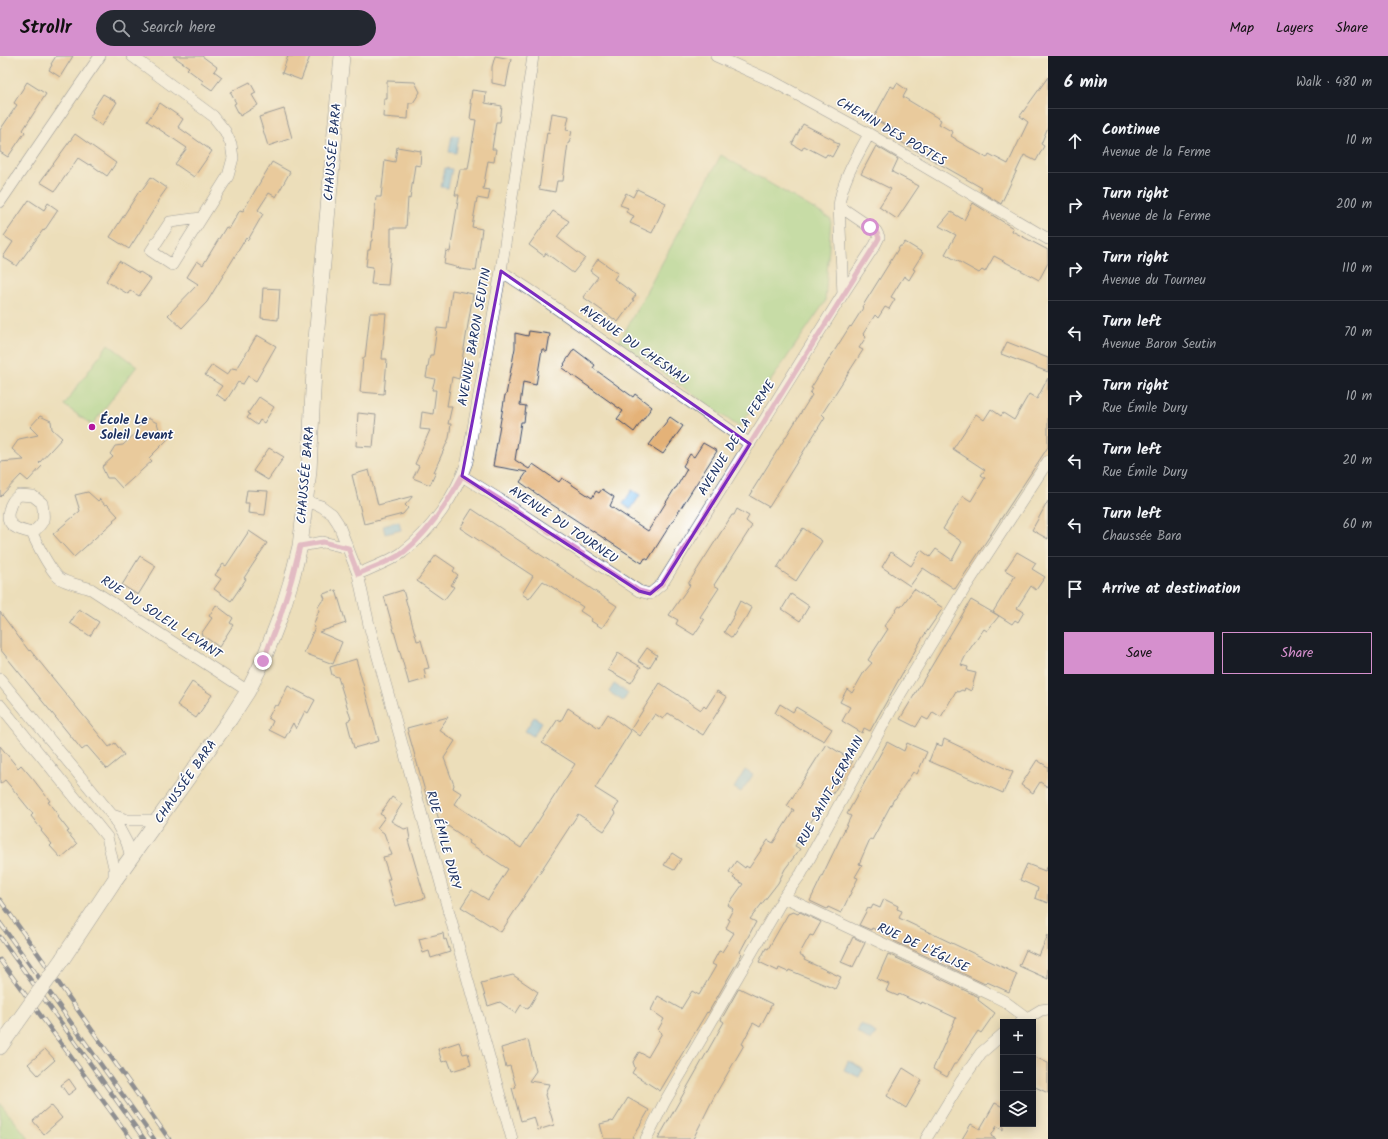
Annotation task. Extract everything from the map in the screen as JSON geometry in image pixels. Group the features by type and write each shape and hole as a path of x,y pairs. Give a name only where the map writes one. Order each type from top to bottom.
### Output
{"main road":[{"name":"CHAUSSÉE BARA","path":"0,1047 63,958 114,881 230,719 248,691 263,661 280,617 300,546 309,466 315,350 342,56"}],"street":[{"path":"0,202 100,56"},
{"path":"132,56 213,116 225,131 231,144 233,158 228,176 172,265 152,252 170,222 201,218"},
{"name":"AVENUE BARON SEUTIN","path":"358,574 403,553 428,529 451,497 462,476 467,462 501,271 533,56"},
{"name":"CHEMIN DES POSTES","path":"716,56 774,82 869,134 1048,239"},
{"path":"843,294 839,206 845,183 869,134"},
{"name":"AVENUE DE LA FERME","path":"650,594 662,584 879,238 876,231 839,206"},
{"name":"AVENUE DU CHESNAU","path":"501,271 750,444"},
{"name":"RUE SAINT-GERMAIN","path":"646,1139 664,1103 784,897 801,874 895,703 965,588 1048,461"},
{"name":"AVENUE DU TOURNEU","path":"462,476 639,591 650,594"},
{"name":"RUE ÉMILE DURY","path":"305,501 321,506 332,514 338,523 358,574 369,625 512,1139"},
{"name":"RUE DU SOLEIL LEVANT","path":"32,533 40,551 59,578 91,588 248,691"},
{"path":"300,546 323,542 348,548"},
{"path":"0,679 112,815 127,843 132,857"},
{"path":"0,705 107,837 114,867 114,881"},
{"path":"112,815 126,820 158,820"},
{"name":"RUE DE L'ÉGLISE","path":"784,897 1004,1001 1023,1019"},
{"name":"RUE DE L'ÉGLISE","path":"1026,1019 1041,1010 1048,1009"},
{"path":"926,1139 960,1083 981,1053 1000,1037"}],"highlighted area":[{"path":"501,271 750,444 662,584 650,594 639,591 462,476"}],"green space":[{"path":"721,155 831,219 825,302 739,427 619,342"},
{"path":"108,344 137,366 92,425 64,405"},
{"path":"0,1103 29,1139 0,1139"}],"water":[{"path":"452,135 459,136 456,153 449,152"},
{"path":"445,168 452,169 448,188 441,187"},
{"path":"632,490 640,495 631,509 623,504"},
{"path":"399,521 401,530 385,534 383,525"},
{"path":"614,684 628,693 623,701 609,692"},
{"path":"534,717 542,722 533,736 525,731"},
{"path":"745,770 753,775 741,792 734,788"},
{"path":"861,1024 876,1033 871,1041 857,1032"},
{"path":"848,1061 863,1069 859,1077 844,1070"}],"building":[{"path":"56,56 73,56 60,77 49,70"},
{"path":"173,56 202,56 217,67 214,71 222,77 212,90 187,69 189,67"},
{"path":"288,56 310,56 301,80 282,73"},
{"path":"495,56 511,59 506,86 492,83 492,67"},
{"path":"1048,77 1048,127 1041,144 1044,146 1036,161 1024,155 1001,204 980,191 982,188 901,142 905,134 873,119 891,86 894,88 897,83 907,90 903,97 941,120 939,124 953,132 951,136 956,140 987,158 989,154 1008,164 1028,122 1020,116"},
{"path":"387,81 415,82 420,92 413,103 409,103 408,119 383,117 384,99 387,99"},
{"path":"27,82 46,94 23,130 25,132 8,157 0,152 0,130 17,105 14,103"},
{"path":"250,82 256,93 252,95 258,105 240,116 234,104 236,103 230,92"},
{"path":"472,90 486,92 485,103 502,106 500,122 496,122 492,149 496,149 494,162 488,161 483,189 490,190 488,200 477,198 472,227 482,229 476,271 460,269 444,264 446,251 450,252 459,195 455,195 460,169 468,169 476,120 470,119"},
{"path":"103,94 117,102 102,126 90,117 93,112 92,111"},
{"path":"160,103 183,119 178,127 212,151 194,177 175,164 187,148 147,121"},
{"path":"284,109 292,138 268,146 259,117"},
{"path":"552,113 569,116 566,130 572,131 568,143 563,181 557,181 555,192 539,189 547,132 549,133"},
{"path":"803,124 839,144 832,157 827,154 825,157 804,146 802,150 792,144"},
{"path":"75,134 116,163 107,176 90,164 89,165 78,158 55,191 40,182"},
{"path":"876,146 898,159 892,172 919,186 897,219 879,207 891,189 861,174"},
{"path":"397,147 421,151 420,166 415,165 410,199 408,198 406,228 391,228 391,252 388,285 371,284 373,267 366,266 368,250 370,250 372,241 376,197 381,197 385,160 395,162"},
{"path":"272,162 290,172 276,197 269,193 258,210 263,214 248,240 246,238 207,302 182,328 168,315 198,284 187,277 197,261 203,265 226,227 229,229 240,210 243,211"},
{"path":"151,177 167,188 129,249 110,237 140,190 141,191"},
{"path":"637,189 666,203 652,233 630,223 634,216 626,212 628,208 620,205 626,193 633,197"},
{"path":"29,200 44,210 48,203 58,210 17,266 3,257 13,242 4,236"},
{"path":"973,203 1013,228 1012,231 1048,250 1048,263 1039,280 994,256 985,272 982,270 979,273 945,254 956,235 939,226 951,212 964,220"},
{"path":"553,211 569,221 557,237 585,258 573,273 546,253 544,256 529,245"},
{"path":"905,242 923,253 913,269 915,270 909,280 904,276 891,297 895,299 889,309 885,307 878,318 875,315 863,334 866,337 859,348 863,350 822,414 825,417 769,507 750,496 752,491 812,395 810,393 813,389 811,388 863,308 862,307 900,246 902,246"},
{"path":"598,259 618,273 614,279 636,295 618,322 583,297 598,277 590,271"},
{"path":"119,261 151,279 139,296 130,290 128,294 106,281"},
{"path":"263,288 280,289 278,320 261,318"},
{"path":"452,290 473,294 459,379 452,377 447,406 452,406 448,424 451,424 449,438 430,485 413,478 419,466 415,464 430,430 420,429 422,412 433,414 436,390 432,390 435,379 426,377 430,355 433,355 437,328 447,329"},
{"path":"370,313 386,313 382,359 387,359 384,394 360,392 363,358 365,358"},
{"path":"529,331 550,334 547,352 542,349 536,385 523,382 520,405 526,406 524,422 521,422 515,460 529,469 533,464 559,482 562,478 592,498 596,491 599,493 602,489 614,497 610,506 648,531 687,469 683,466 690,454 694,457 703,443 717,451 648,560 645,558 642,563 520,482 527,472 493,466 505,395 515,348 515,333 528,336"},
{"path":"257,335 276,346 256,381 248,376 243,384 238,382 226,401 216,394 222,386 205,375 212,365 227,375 232,368 237,369"},
{"path":"1007,342 1048,358 1048,372 1001,354"},
{"path":"574,349 595,365 593,368 633,397 635,394 652,407 634,432 617,419 623,411 562,368"},
{"path":"1048,378 1048,447 955,589 923,568 910,586 882,567 891,552 911,566 921,550 930,557 936,549 952,560 962,542 943,529 963,496 971,501 985,478 981,475 985,470 953,449 976,414 984,420 991,409 1001,416 1003,413 1014,420 1029,394 1037,399"},
{"path":"259,397 274,407 264,423 260,420 257,425 247,418 250,414 248,413"},
{"path":"358,413 376,415 373,447 356,446"},
{"path":"40,416 51,421 52,429 62,438 39,463 42,466 28,481 21,475 0,497 0,462 24,460 12,449 19,439 38,435 30,427"},
{"path":"670,417 683,426 663,454 649,445"},
{"path":"148,418 157,423 159,429 168,439 149,458 152,461 122,488 113,478 107,478 102,467 113,457 110,454 115,446 123,445 138,431 136,429"},
{"path":"269,448 284,457 268,480 253,471"},
{"path":"369,470 378,505 413,496 405,505 408,508 403,514 364,524 352,475"},
{"path":"247,490 268,491 265,515 248,513 249,503 245,503"},
{"path":"88,492 98,501 100,499 105,505 107,504 118,516 74,557 53,534 80,511 75,495"},
{"path":"1048,501 1048,539 1032,530"},
{"path":"472,509 617,606 602,628 580,611 583,607 543,581 529,599 522,594 533,576 460,528"},
{"path":"737,509 749,516 746,521 752,526 714,585 719,588 700,617 704,620 694,635 676,624 678,620 669,615 690,585 688,584"},
{"path":"803,528 822,541 796,581 777,568"},
{"path":"249,531 267,543 231,601 214,589 221,579 215,575 223,564 226,566"},
{"path":"1017,552 1036,563 1032,569 1045,577 1036,590 1031,586 1017,608 1024,612 1018,622 1015,620 1012,624 993,612 1015,576 1005,570"},
{"path":"436,555 455,568 453,571 458,575 451,585 454,587 444,600 417,581"},
{"path":"140,556 156,566 138,595 122,585"},
{"path":"914,589 943,608 921,640 870,731 864,728 862,733 842,721 850,707 840,702 847,689 852,693 864,672 872,663 868,660 888,629 884,626 899,606 901,607"},
{"path":"336,590 346,623 319,632 342,642 333,664 304,653 315,627 313,626 319,610 318,607 325,599 323,594"},
{"path":"403,590 417,641 421,640 429,668 424,669 426,679 409,684 384,596"},
{"path":"791,594 809,606 800,621 782,609"},
{"path":"971,600 999,616 987,631 984,629 967,653 961,665 968,667 967,671 976,673 971,691 965,688 964,691 956,691 941,717 933,712 928,720 922,717 916,727 900,719"},
{"path":"740,601 752,608 732,638 724,632 735,614 734,613"},
{"path":"216,605 233,618 230,623 233,625 219,647 201,634 212,618 209,616"},
{"path":"79,609 99,622 90,636 70,623"},
{"path":"0,612 29,651 30,650 109,747 115,743 124,755 107,769 87,746 82,750 0,649"},
{"path":"647,648 657,655 649,668 638,661"},
{"path":"618,653 641,667 631,683 608,670"},
{"path":"356,659 379,741 354,748 347,721 351,719 338,677 332,675 330,667"},
{"path":"192,682 212,695 196,718 177,705"},
{"path":"660,683 701,710 704,706 706,708 717,691 727,697 703,735 668,713 663,719 655,714 640,736 631,729"},
{"path":"288,686 315,700 308,713 305,711 296,729 293,723 285,738 269,730 273,721 268,718 275,705 278,706"},
{"path":"780,704 793,712 796,707 832,729 824,741 802,729 801,730 775,713"},
{"path":"568,708 599,728 608,714 631,731 595,788 619,803 613,811 616,813 604,831 578,814 501,932 461,907 472,890 488,900 508,869 469,843 470,841 439,820 434,804 429,805 407,728 448,717 439,730 455,741 444,758 454,785 453,788 461,793 454,804 521,848 575,764 542,743 558,719 561,721"},
{"path":"944,739 1013,772 1003,793 929,761 936,744 942,746"},
{"path":"887,742 904,751 907,743 927,752 917,774 913,772 894,799 872,840 870,839 859,864 862,865 855,877 858,878 841,913 828,907 827,909 810,901 851,816 847,814"},
{"path":"826,744 853,761 832,795 830,793 795,846 800,849 785,869 778,883 750,919 756,922 740,952 742,954 660,1091 632,1073 635,1068 633,1062 639,1052 648,1057 662,1033 658,1030 664,1019 651,1010 658,996 681,1009 692,991 699,995 716,966 712,964 719,951 722,952 734,933 726,928 730,920 728,919 733,909 728,905 743,884 733,878 735,876 729,872 736,861 745,868 746,866 749,868 768,840 773,843 794,810 787,806"},
{"path":"0,746 18,768 21,765 33,779 50,801 48,802 69,831 67,832 77,844 61,858 50,846 52,844 31,816 33,814 16,793 5,780 0,784"},
{"path":"1037,760 1048,767 1048,787 1040,782 1033,793 1021,785"},
{"path":"392,797 402,804 391,821 404,829 408,828 410,839 408,840 425,898 395,906 387,879 390,879 383,857 392,855 384,833 377,828 385,817 380,814"},
{"path":"672,853 681,859 674,870 664,865"},
{"path":"1027,864 1045,871 1048,866 1048,903 1035,898 1038,888 1020,880"},
{"path":"884,899 898,906 897,909 902,911 899,918 1017,974 1009,992 987,982 985,984 894,941 895,939 872,928 871,930 859,925 868,908 871,909 873,905 880,908"},
{"path":"793,912 798,914 800,912 821,922 813,936 810,935 799,955 805,958 804,960 841,977 835,989 789,970 788,972 779,968 778,971 759,962 766,948 768,949 788,914"},
{"path":"443,933 444,940 446,939 450,952 431,958 429,951 423,953 419,939"},
{"path":"1048,935 1048,979 1019,966 1026,950 1039,956"},
{"path":"853,937 865,943 853,967 841,962"},
{"path":"888,954 979,997 978,1000 995,1013 981,1033 978,1031 956,1064 954,1064 947,1077 933,1069 956,1018 922,1002 921,1004 899,994 898,996 886,991 889,984 877,979"},
{"path":"513,975 538,992 528,1009 521,1005 516,1013 500,1002 488,1006 481,983"},
{"path":"739,988 772,1004 760,1027 753,1023 742,1044 744,1045 714,1097 693,1139 658,1139 724,1022 721,1020"},
{"path":"528,1040 536,1071 529,1081 549,1084 545,1095 554,1125 538,1130 534,1117 521,1121 512,1088 516,1087 510,1066 506,1067 501,1048"},
{"path":"459,1042 463,1054 468,1053 471,1065 452,1071 448,1060 442,1062 438,1049"},
{"path":"45,1049 55,1060 38,1075 28,1064"},
{"path":"1036,1057 1048,1063 1048,1093 1036,1087"},
{"path":"903,1068 922,1080 906,1108 887,1096"},
{"path":"69,1079 76,1089 68,1095 61,1085"},
{"path":"628,1098 649,1110 632,1139 604,1139 600,1124 613,1122"},
{"path":"995,1103 1000,1106 1000,1127 1003,1127 1003,1130 997,1126 991,1136 996,1139 962,1139 971,1124 980,1129"},
{"path":"51,1105 62,1118 44,1134 33,1121"}],"railway":[{"path":"0,900 169,1139"},
{"path":"0,923 154,1139"},
{"path":"0,937 144,1139"},
{"path":"0,960 131,1139"}],"place":[{"name":"École Le Soleil Levant","path":"92,427"}],"route":[{"path":"263,661 280,617 300,546 323,542 348,548 358,574 403,553 428,529 451,497 462,476 639,591 650,594 662,584 875,245 879,238 876,231 870,227"}]}
